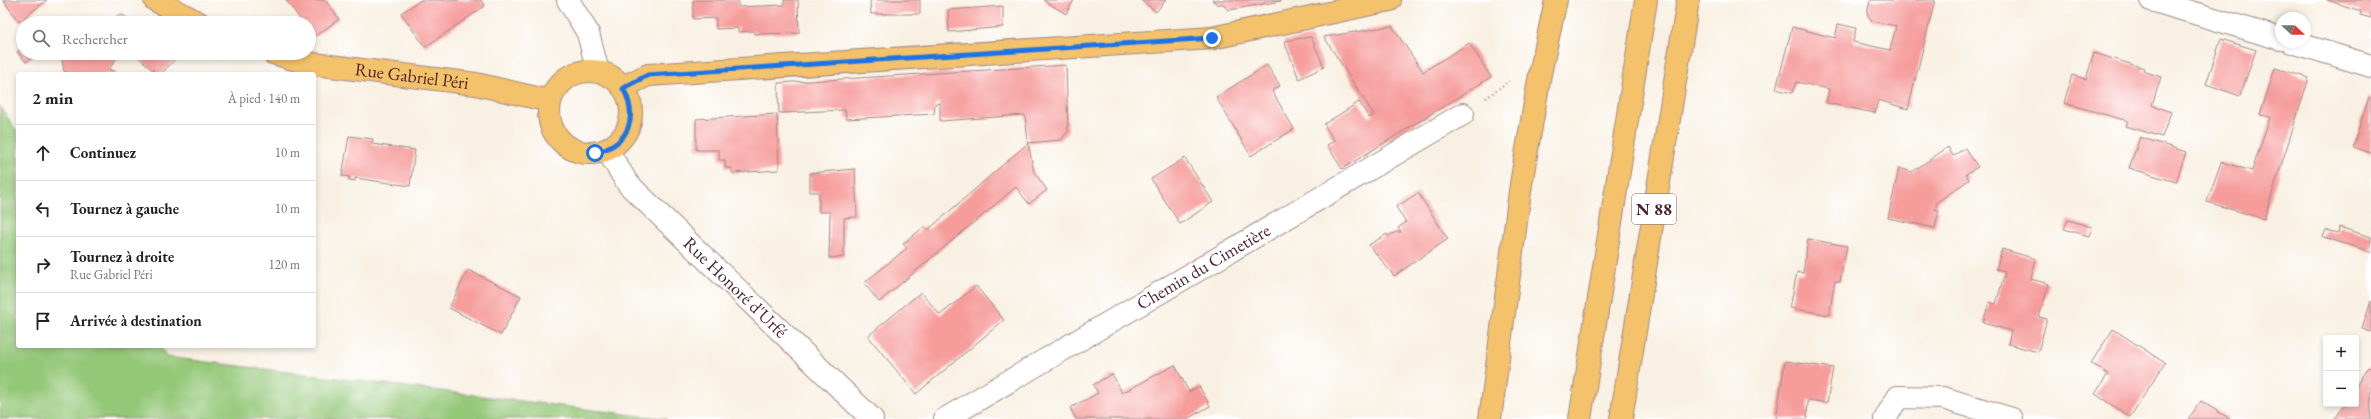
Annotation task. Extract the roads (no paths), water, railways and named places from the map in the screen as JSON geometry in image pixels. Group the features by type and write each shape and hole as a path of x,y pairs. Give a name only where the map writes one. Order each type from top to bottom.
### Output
{"main road":[{"path":"155,0 186,16"},
{"path":"623,88 648,75 1212,38 1390,0"},
{"path":"1490,419 1521,184 1540,74 1556,0"},
{"name":"N 88","path":"1580,419 1646,0"},
{"name":"N 88","path":"1621,419 1688,0"},
{"name":"Rue Gabriel Péri","path":"296,60 306,63 476,84 550,101"},
{"path":"586,71 598,72 608,75 623,88 629,98 630,123 617,144 607,150 584,154 563,144 555,135 550,124 548,112 550,101 555,90 564,80 574,74 586,71"}],"street":[{"path":"568,0 588,33 598,72"},
{"path":"2151,0 2275,37"},
{"path":"2311,48 2371,66"},
{"name":"Chemin du Cimetière","path":"945,419 1463,114"},
{"name":"Rue Honoré d'Urfé","path":"607,150 628,184 872,419"},
{"path":"1885,419 1898,397 1943,398 2012,419"}]}
